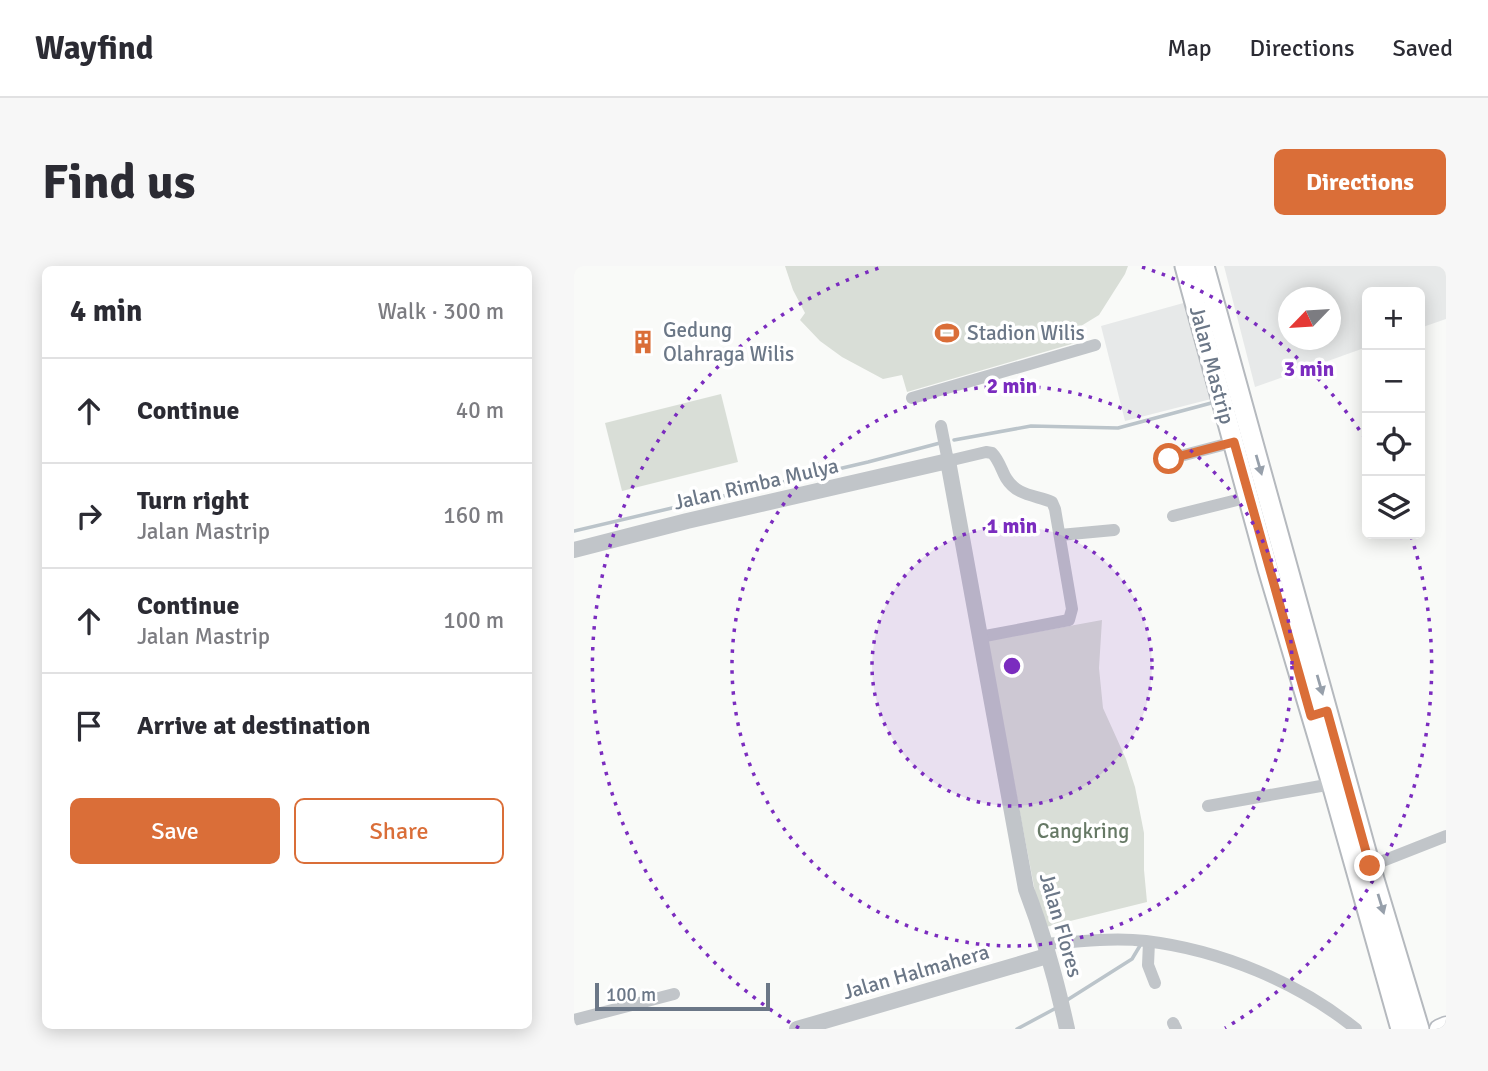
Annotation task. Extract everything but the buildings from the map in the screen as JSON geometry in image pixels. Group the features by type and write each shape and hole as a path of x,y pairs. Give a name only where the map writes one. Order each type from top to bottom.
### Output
{"main road":[{"name":"Jalan Mastrip","path":"1185,266 1230,397 1319,714 1332,784 1401,1029"},
{"name":"Jalan Mastrip","path":"1204,266 1230,397 1234,442 1249,497 1370,866 1419,1029"},
{"path":"1439,1029 1446,1026"}],"street":[{"path":"912,398 1095,345"},
{"path":"941,427 948,459 992,453 1017,489 1035,498 1052,502 1055,509 1072,610 1069,620 981,637"},
{"path":"1169,459 1234,442"},
{"name":"Jalan Rimba Mulya","path":"574,550 948,459"},
{"name":"Jalan Flores","path":"948,459 1026,889 1059,991 1065,1021"},
{"path":"1173,516 1249,497"},
{"path":"1059,535 1114,530"},
{"path":"1208,806 1332,784"},
{"path":"1370,866 1446,836"},
{"path":"1046,950 1129,940 1200,952 1300,990 1356,1029"},
{"path":"1148,942 1148,965 1155,983"},
{"name":"Jalan Halmahera","path":"797,1029 1046,950"},
{"path":"574,1020 674,994"}],"shaded area":[{"path":"1224,266 1446,266 1446,319 1425,326 1425,287 1362,287 1362,349 1255,387"},
{"path":"1187,302 1215,398 1125,421 1101,326"}],"green space":[{"name":"Stadion Wilis","path":"785,266 1128,266 1099,315 1081,326 1082,341 907,392 902,375 883,379 842,357 820,341 800,320 805,313"},
{"path":"721,394 738,462 622,491 605,423"},
{"name":"Cangkring","path":"1102,620 1099,668 1103,708 1126,759 1135,787 1144,833 1147,902 1042,928 987,641"}],"waterway":[{"path":"954,440 1031,426 1118,428 1215,402"},
{"path":"574,531 940,443"},
{"path":"1064,1002 1132,959 1141,944"},
{"path":"1017,1029 1058,1007"}],"place":[{"name":"Stadion Wilis","path":"947,333"},
{"name":"Gedung Olahraga Wilis","path":"643,342"}],"route":[{"path":"1169,459 1234,442 1311,716 1327,711 1370,866"}]}
